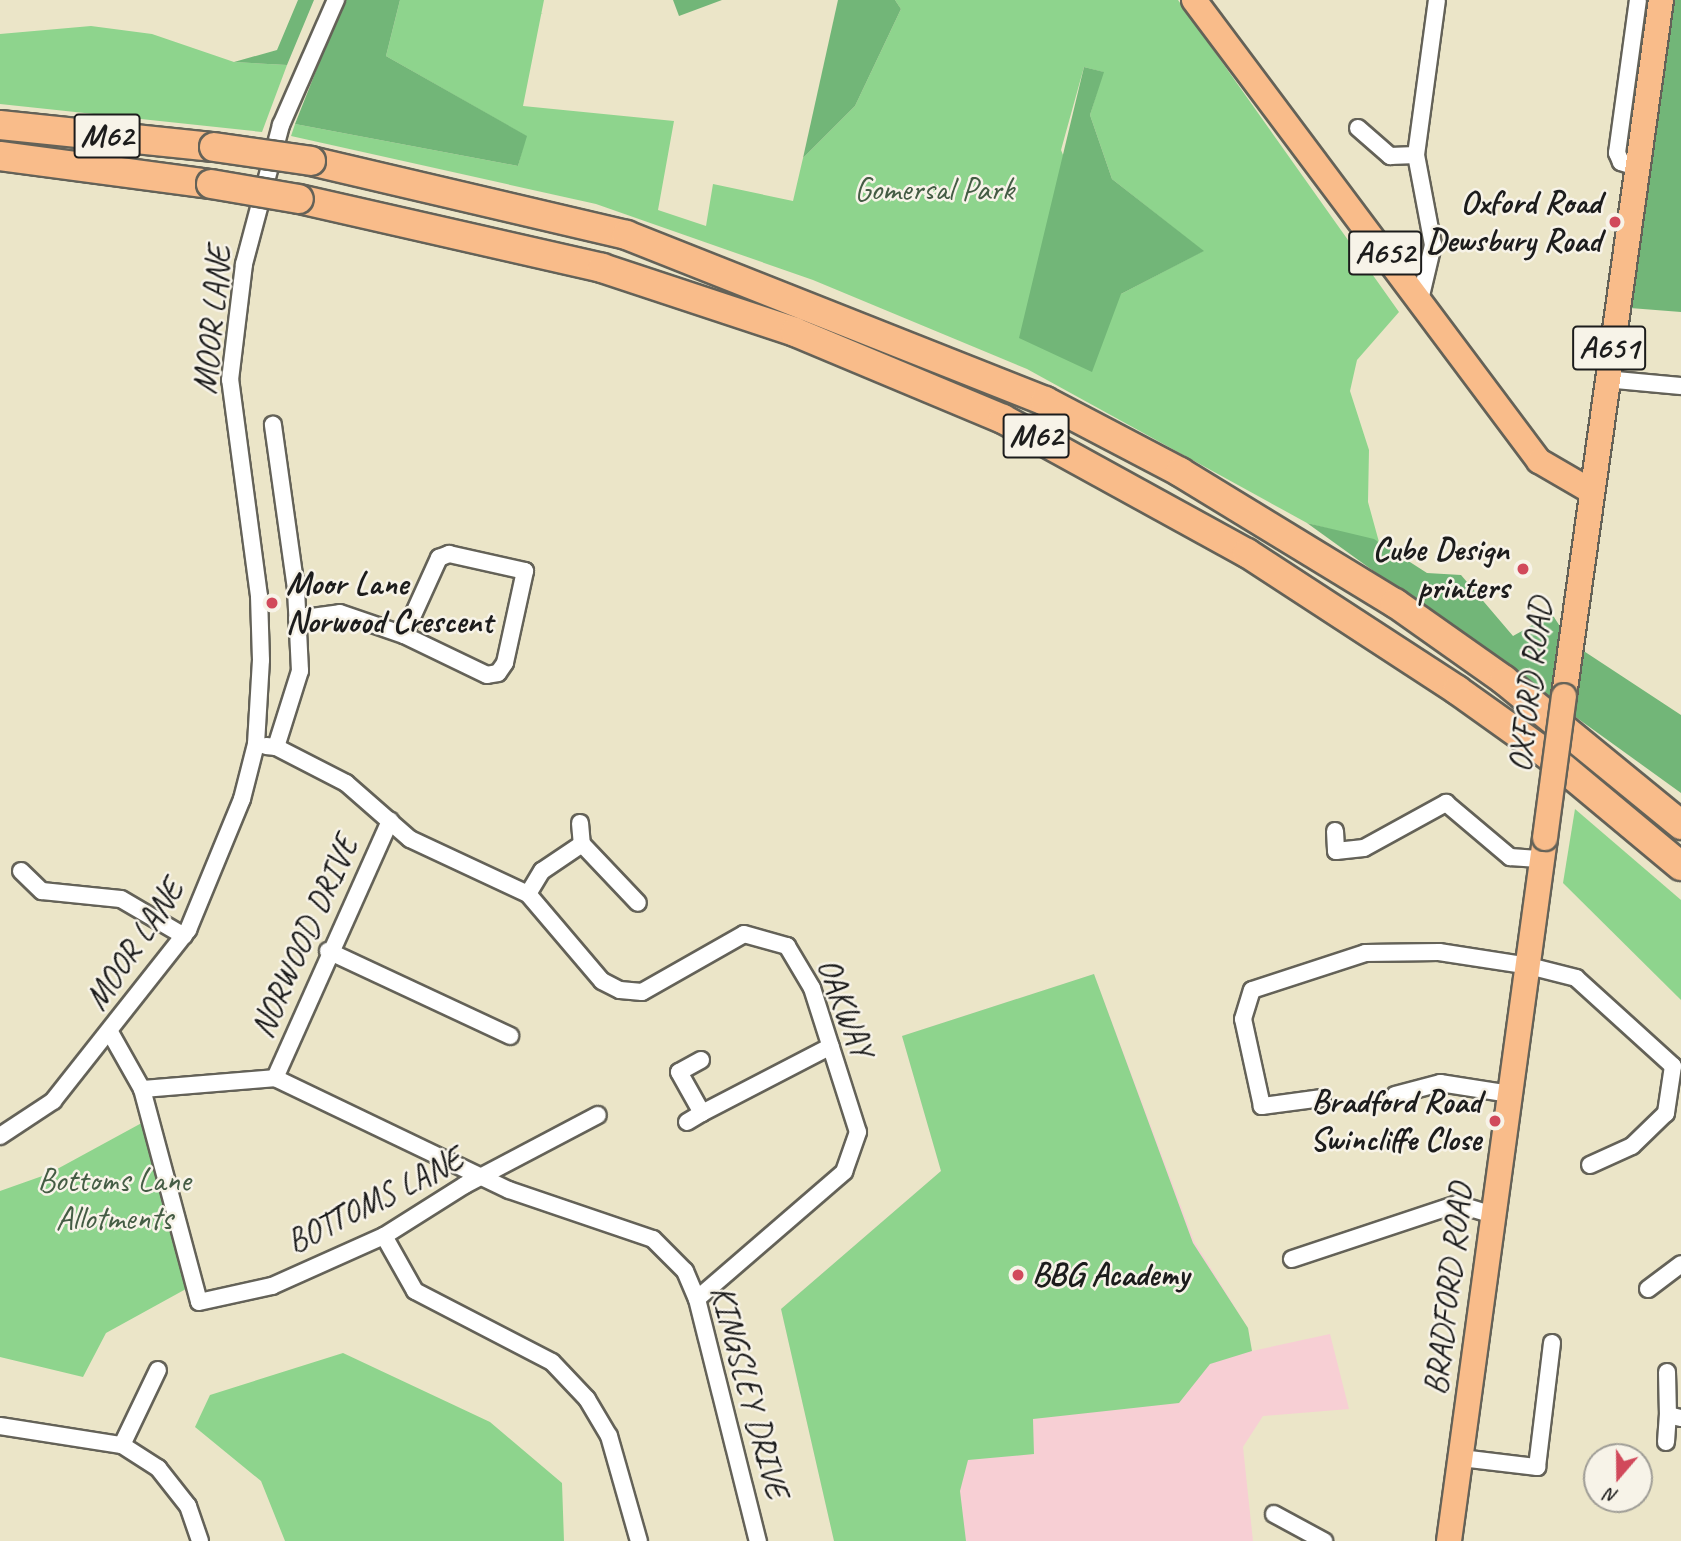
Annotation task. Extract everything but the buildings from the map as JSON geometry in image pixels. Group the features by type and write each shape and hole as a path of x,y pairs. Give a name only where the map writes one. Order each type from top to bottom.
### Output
{"highway":[{"name":"M62","path":"0,125 214,146 311,161 626,235 792,296 1045,401 1180,472 1395,603 1504,680 1681,824"},
{"name":"M62","path":"0,156 299,198 602,268 795,332 1003,419 1247,553 1457,690 1544,752 1681,866"}],"main road":[{"name":"A652","path":"1194,0 1539,461 1589,489"},
{"name":"OXFORD ROAD","path":"1543,848 1589,489 1661,0"},
{"name":"BRADFORD ROAD","path":"1449,1541 1489,1214 1510,1094 1543,848"}],"street":[{"name":"MOOR LANE","path":"0,1136 53,1101 111,1034 184,936 223,856 256,744 259,596 230,380 244,264 286,112 336,0"},
{"path":"1420,300 1433,245 1416,155 1437,0"},
{"path":"1637,167 1621,162 1617,153 1638,0"},
{"path":"1358,128 1390,156 1416,155"},
{"path":"1605,379 1681,386"},
{"path":"273,425 297,619 300,671 276,747"},
{"path":"297,619 340,613 404,635 487,675 498,673 524,571 449,554 439,558 404,635"},
{"path":"256,744 276,747 346,783 390,821 468,870 528,894 542,871 582,844"},
{"path":"1335,831 1336,851 1364,848 1446,803 1510,857 1543,848"},
{"name":"NORWOOD DRIVE","path":"275,1078 328,951 390,821"},
{"path":"580,823 582,844 638,903"},
{"path":"21,871 42,891 121,899 184,936"},
{"name":"OAKWAY","path":"528,894 601,981 620,990 642,992 744,934 787,947 812,988 858,1132 844,1172 697,1299"},
{"path":"328,951 510,1036"},
{"path":"1322,1098 1255,1110 1243,1019 1252,990 1365,953 1439,952 1529,965 1576,978 1673,1066 1666,1113 1632,1146 1590,1165"},
{"name":"BOTTOMS LANE","path":"111,1034 142,1089 199,1302 272,1286 384,1236 597,1115"},
{"path":"687,1122 831,1046"},
{"path":"701,1060 679,1072 702,1113"},
{"path":"142,1089 275,1078"},
{"name":"KINGSLEY DRIVE","path":"275,1078 487,1176 509,1190 653,1239 685,1271 697,1299 758,1541"},
{"path":"1395,1096 1440,1083 1510,1094"},
{"path":"1292,1259 1457,1205 1489,1214"},
{"path":"384,1236 415,1291 552,1362 587,1399 609,1436 639,1541"},
{"path":"1648,1290 1681,1264"},
{"path":"1461,1458 1537,1467 1552,1343"},
{"path":"122,1445 158,1370"},
{"path":"1666,1442 1675,1417 1667,1373"},
{"path":"0,1426 122,1445 158,1468 188,1506 200,1541"},
{"path":"1274,1514 1324,1541"}],"shaded area":[{"name":"BBG Academy","path":"1094,974 1194,1241 1248,1328 1252,1351 1330,1334 1349,1409 1263,1416 1243,1447 1253,1541 834,1541 781,1309 941,1171 902,1036"}],"green space":[{"path":"298,0 314,0 287,65 234,62 277,50"},
{"path":"344,0 400,0 386,56 527,136 518,166 295,124"},
{"name":"Gomersal Park","path":"400,0 544,0 523,106 674,121 658,210 706,226 713,184 793,201 803,158 855,106 901,9 895,0 1178,0 1399,312 1357,360 1350,391 1369,450 1368,502 1379,542 1307,523 1027,369 813,280 596,204 291,136 295,124 518,166 526,136 386,56","holes":["1084,67 1103,72 1090,115 1112,179 1203,251 1121,294 1061,150"]},
{"path":"673,0 722,0 679,16"},
{"path":"838,0 895,0 901,9 855,106 803,158"},
{"path":"1674,0 1681,0 1681,312 1630,308"},
{"path":"91,26 152,34 234,62 287,65 262,132 0,104 0,34"},
{"path":"1084,67 1104,72 1090,115 1112,179 1204,251 1121,294 1092,372 1019,338"},
{"path":"1307,523 1374,539 1427,573 1461,575 1513,636 1552,614 1570,642 1681,715 1681,793"},
{"path":"1575,809 1681,900 1681,1000 1563,883"},
{"name":"BBG Academy","path":"1094,974 1193,1243 1248,1328 1252,1351 1210,1364 1179,1403 1033,1419 1034,1454 968,1460 960,1491 966,1541 834,1541 781,1309 941,1171 902,1036"},
{"name":"Bottoms Lane Allotments","path":"149,1119 195,1284 106,1333 83,1377 0,1357 0,1191 48,1174"},
{"path":"343,1353 490,1422 562,1483 564,1541 285,1541 261,1481 195,1427 210,1395"}],"place":[{"name":"Oxford Road Dewsbury Road","path":"1615,222"},
{"name":"Cube Design printers","path":"1523,569"},
{"name":"Moor Lane Norwood Crescent","path":"272,603"},
{"name":"Bradford Road Swincliffe Close","path":"1495,1121"},
{"name":"BBG Academy","path":"1018,1275"}]}
